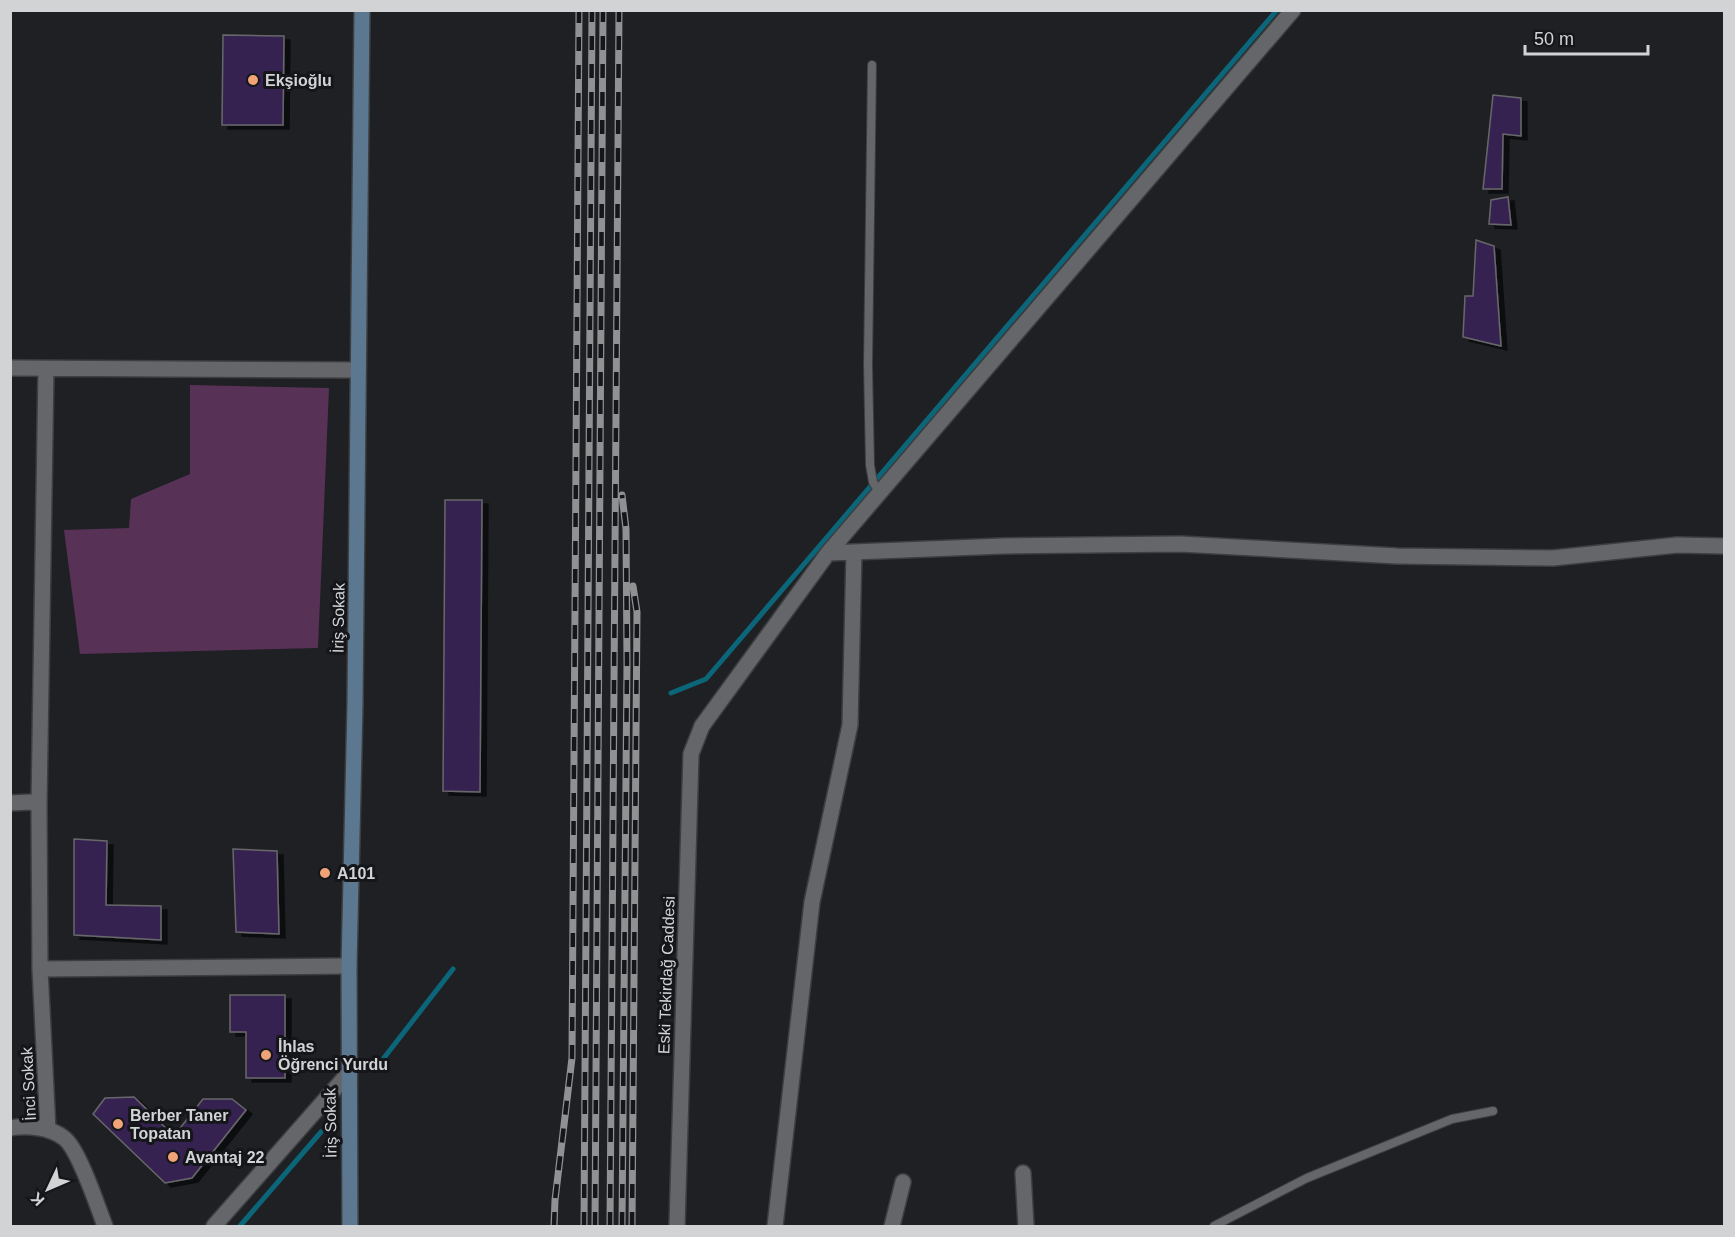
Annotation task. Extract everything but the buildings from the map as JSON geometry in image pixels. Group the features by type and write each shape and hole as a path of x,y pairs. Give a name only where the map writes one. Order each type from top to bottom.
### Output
{"main road":[{"name":"İriş Sokak","path":"350,1227 347,1075 348,966 355,704 362,10"}],"street":[{"name":"Eski Tekirdağ Caddesi","path":"677,1227 691,754 702,726 877,489 1293,10"},
{"path":"10,368 358,370"},
{"name":"İnci Sokak","path":"46,369 39,806 40,969 48,1130 66,1139 89,1182 105,1227"},
{"path":"828,554 1002,546 1180,544 1397,556 1553,558 1677,545 1725,546"},
{"path":"775,1227 812,902 850,725 854,552"},
{"path":"10,803 31,802 39,806"},
{"path":"40,969 348,966"},
{"path":"214,1227 347,1075"},
{"path":"10,1128 48,1130"},
{"path":"1023,1173 1026,1227"},
{"path":"892,1227 903,1182"}],"lane":[{"path":"872,65 868,365 877,489"},
{"path":"1214,1227 1307,1178 1452,1119 1493,1111"}],"shaded area":[{"path":"190,385 329,388 318,648 80,654 64,530 129,528 131,499 190,474"}],"waterway":[{"path":"671,693 706,679 1277,10"},
{"path":"380,1063 453,969"},
{"path":"240,1226 321,1132"}],"railway":[{"path":"554,1226 572,1058 579,10"},
{"path":"584,1226 592,10"},
{"path":"595,1226 603,10"},
{"path":"610,1226 619,10"},
{"path":"622,495 626,529 627,663 622,1226"},
{"path":"632,1226 637,612 633,586"}],"place":[{"name":"Ekşioğlu","path":"253,80"},
{"name":"A101","path":"325,873"},
{"name":"İhlas Öğrenci Yurdu","path":"266,1055"},
{"name":"Berber Taner Topatan","path":"118,1124"},
{"name":"Avantaj 22","path":"173,1157"}]}
